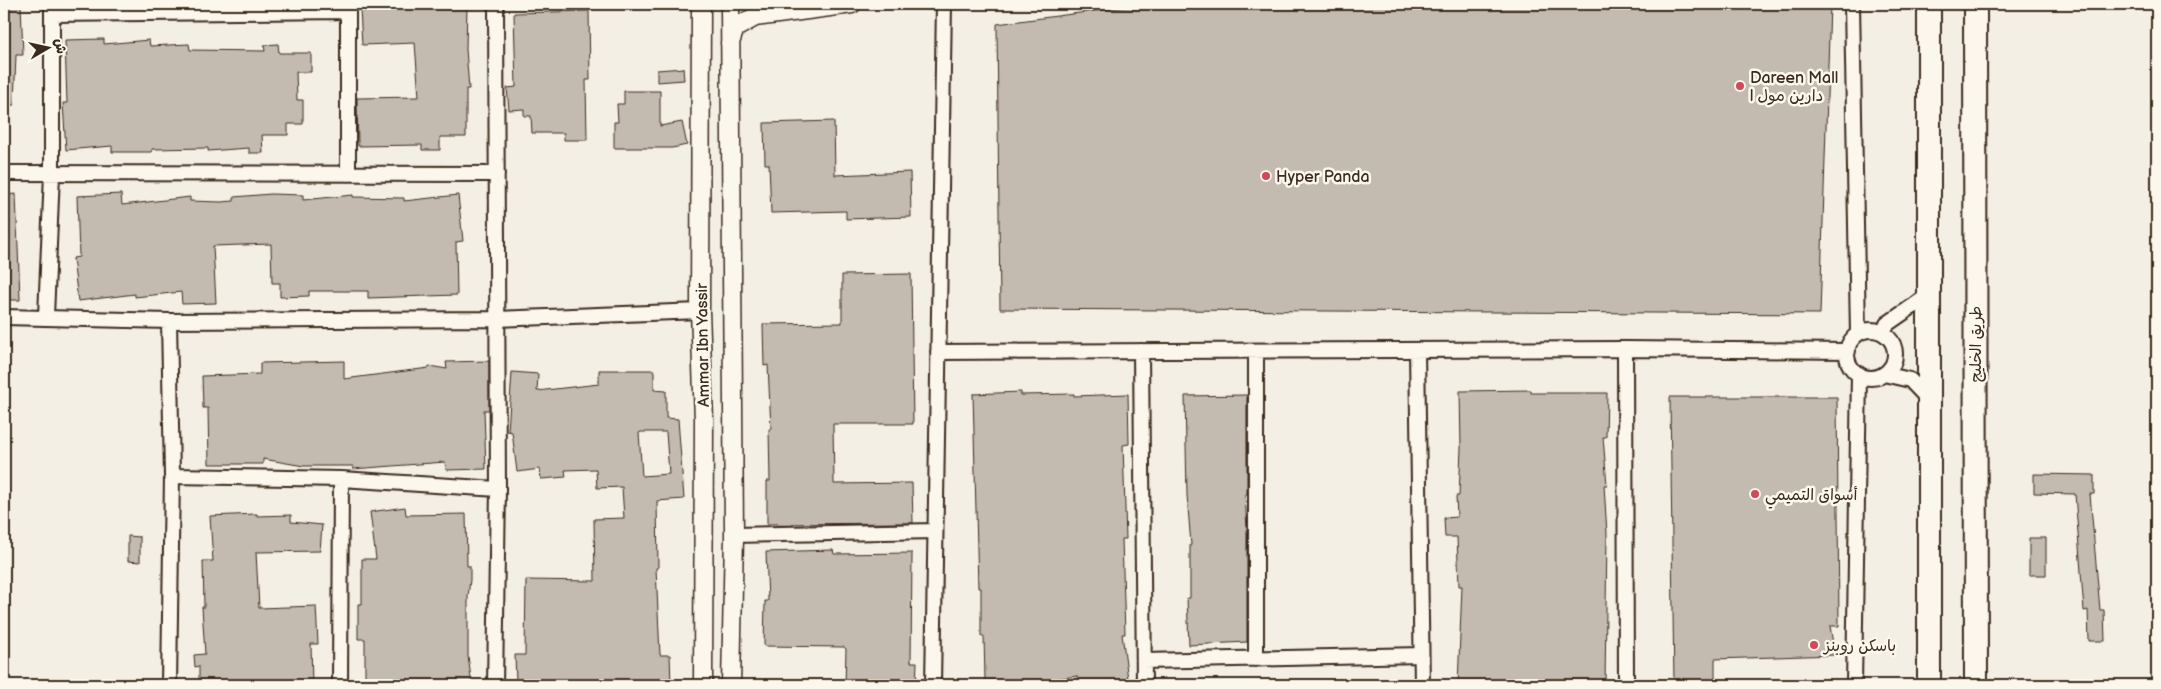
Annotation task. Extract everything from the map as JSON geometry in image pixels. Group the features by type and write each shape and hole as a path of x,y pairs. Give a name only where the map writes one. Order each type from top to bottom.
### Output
{"main road":[{"name":"طريق الخليج","path":"1974,6 1976,685"},
{"path":"1927,8 1929,685"}],"street":[{"path":"494,685 498,488 496,4"},
{"name":"Ammar Ibn Yassir","path":"701,4 700,311 704,420 703,685"},
{"name":"Ammar Ibn Yassir","path":"730,4 734,535 731,685"},
{"path":"730,44 735,28 755,17 852,4"},
{"path":"933,685 944,4"},
{"path":"1852,4 1858,334"},
{"path":"46,316 52,174 52,9 348,7 348,174"},
{"path":"4,173 497,174"},
{"path":"1883,332 1887,324 1929,295"},
{"path":"4,317 46,316 168,321 497,320 700,311"},
{"path":"168,321 172,476 168,685"},
{"path":"1884,374 1893,363 1895,349 1892,343 1883,332 1870,330 1858,334 1849,345 1848,351 1850,364 1859,374 1871,378 1884,374 1910,380 1928,398"},
{"path":"938,352 1625,349 1848,351"},
{"path":"1625,349 1626,685"},
{"path":"1417,350 1422,685"},
{"path":"1141,351 1144,685"},
{"path":"1256,351 1256,659"},
{"path":"1854,685 1859,374"},
{"path":"172,476 341,479 498,488"},
{"path":"340,685 341,479"},
{"path":"734,535 935,531"},
{"path":"1144,662 1422,655"}],"building":[{"path":"4,4 21,4 23,55 16,55 14,105 4,105"},
{"path":"1147,4 1830,4 1820,314 1000,309 997,24"},
{"path":"467,5 466,49 469,89 466,89 466,137 440,137 440,150 422,150 422,145 358,146 357,98 419,97 415,43 362,45 360,8"},
{"path":"589,11 590,80 586,80 587,140 564,140 564,133 532,133 531,116 524,116 524,109 509,110 507,88 516,87 514,13"},
{"path":"104,39 104,44 149,40 150,46 189,44 190,50 265,51 264,45 278,44 279,53 311,53 311,72 296,72 297,100 303,100 303,124 288,124 288,135 262,135 263,153 249,153 249,148 208,151 208,148 152,149 152,152 112,152 112,146 66,150 63,103 67,103 65,40"},
{"path":"683,68 684,80 657,82 657,70"},
{"path":"624,91 660,91 660,126 682,122 687,145 672,148 614,148 614,122 618,122 617,104 624,104"},
{"path":"834,121 835,175 910,172 911,217 846,219 846,211 771,213 769,164 765,164 764,123"},
{"path":"16,194 20,300 4,300 4,195"},
{"path":"121,194 122,205 190,197 190,201 221,202 234,201 234,197 271,194 303,195 303,200 353,195 353,197 404,198 404,201 458,195 463,241 456,242 457,295 368,298 368,291 309,291 309,296 280,297 280,283 272,283 271,244 213,246 216,303 182,304 181,292 135,297 135,294 78,301 73,258 79,257 77,196"},
{"path":"911,274 913,424 833,424 834,484 912,483 913,523 767,524 767,481 770,481 769,429 771,429 768,365 764,366 763,324 842,323 842,275"},
{"path":"344,361 344,379 429,368 429,366 447,369 446,362 489,361 489,410 484,410 486,469 446,470 445,462 353,469 353,466 304,466 263,459 263,464 209,464 208,408 203,408 202,376 260,374 260,363"},
{"path":"599,370 654,370 654,390 666,391 666,418 678,419 684,499 657,501 658,568 656,568 660,655 670,655 671,685 529,685 528,681 516,681 515,655 525,655 526,580 595,581 594,519 624,518 622,487 597,488 596,469 565,470 566,477 541,479 540,469 517,472 512,432 508,431 512,372 538,374 537,391 599,384","holes":["666,432 669,474 642,476 639,433"]},
{"path":"1531,390 1531,393 1607,393 1606,437 1603,437 1607,485 1604,485 1607,534 1605,684 1458,685 1462,586 1459,586 1457,537 1445,537 1444,518 1457,517 1456,496 1459,496 1461,448 1460,391"},
{"path":"1021,392 1021,395 1074,394 1074,396 1128,394 1129,444 1123,445 1126,539 1122,539 1125,634 1122,634 1128,679 1083,685 1078,685 1077,676 1049,680 985,681 984,636 981,636 981,588 978,588 973,394"},
{"path":"1247,395 1247,494 1245,494 1247,530 1247,642 1189,645 1187,598 1190,598 1191,545 1187,495 1185,396"},
{"name":"أسواق التميمي","path":"1670,397 1837,397 1839,626 1830,626 1835,655 1715,659 1715,685 1674,685"},
{"path":"2034,474 2094,475 2094,494 2090,494 2100,610 2104,610 2105,641 2089,641 2088,610 2084,611 2075,494 2034,493"},
{"path":"405,507 406,515 466,514 467,566 470,566 468,656 472,685 365,685 365,639 358,639 358,604 362,604 362,559 376,559 370,512"},
{"path":"257,514 257,516 291,515 291,522 322,525 320,551 256,552 259,608 316,606 318,644 311,644 312,685 199,685 199,666 195,667 194,655 205,654 202,607 204,607 203,561 213,561 210,516"},
{"path":"128,536 140,537 140,562 128,561"},
{"path":"2029,538 2046,538 2046,575 2029,575"},
{"path":"833,550 834,554 912,553 911,662 917,662 916,685 845,685 846,649 844,647 764,646 765,601 768,601 766,552"}],"place":[{"name":"Dareen Mall | دارين مول","path":"1740,86"},
{"name":"Hyper Panda","path":"1266,176"},
{"name":"أسواق التميمي","path":"1755,494"},
{"name":"باسكن روبنز","path":"1814,645"}]}
